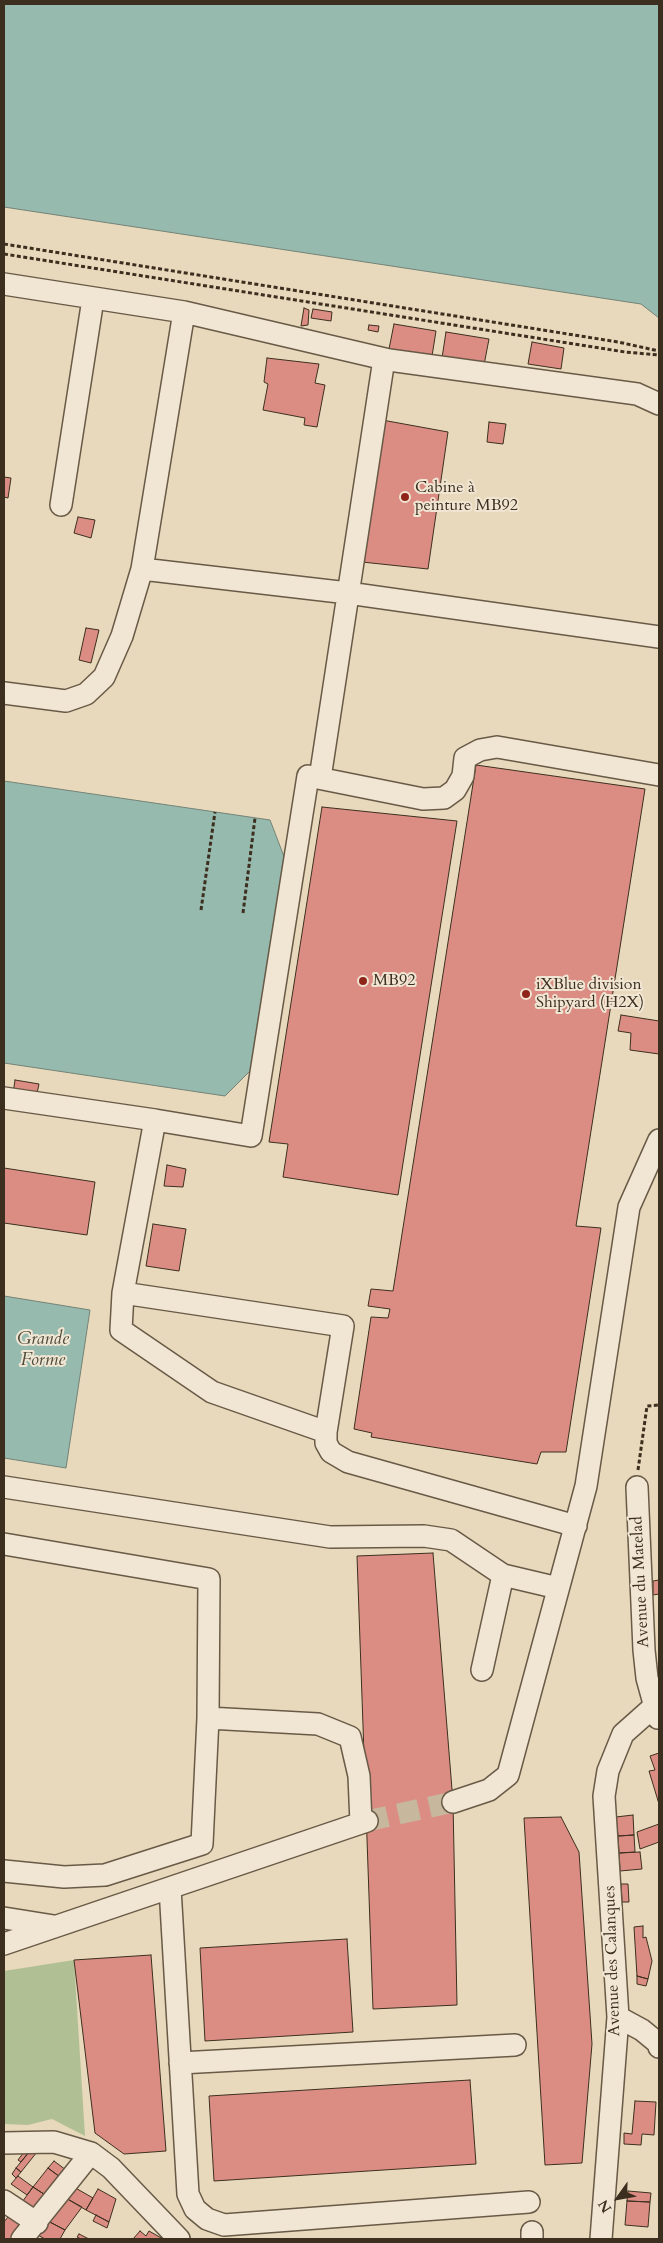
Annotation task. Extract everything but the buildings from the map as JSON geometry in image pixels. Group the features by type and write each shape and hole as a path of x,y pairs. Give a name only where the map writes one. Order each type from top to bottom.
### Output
{"street":[{"path":"4,284 184,312 384,359 637,394 659,404"},
{"path":"60,505 93,299"},
{"path":"4,693 66,701 86,694 104,677 122,636 142,569 184,312"},
{"path":"320,778 384,359"},
{"path":"142,569 348,593 659,637"},
{"path":"4,1098 251,1136 308,776 423,799 444,798 455,790 463,776 465,758 480,750 497,747 659,774"},
{"path":"155,1120 123,1293 121,1330 212,1392 326,1432"},
{"path":"453,1802 489,1790 508,1775 586,1486 629,1207 659,1140"},
{"path":"123,1293 343,1326 326,1432 326,1443 331,1452 348,1462 576,1526"},
{"path":"4,1487 330,1537 424,1536 450,1540 503,1575 558,1588"},
{"name":"Avenue du Matelad","path":"637,1487 644,1650 647,1678 658,1709"},
{"path":"4,1544 209,1579 208,1718 202,1844 105,1875 64,1877 4,1871"},
{"path":"482,1670 503,1575"},
{"name":"Avenue des Calanques","path":"601,2239 618,2017 604,1796 608,1771 623,1734 658,1709"},
{"path":"4,1944 59,1927 364,1822 360,1776 350,1737 318,1724 208,1718"},
{"path":"170,1888 188,2194 195,2209 207,2219 224,2225 529,2202"},
{"path":"4,1918 59,1927"},
{"path":"618,2017 642,2030 659,2044 659,2047"},
{"path":"180,2064 515,2045"},
{"path":"4,2143 54,2142 90,2153 111,2168 179,2239"},
{"path":"22,2239 90,2153"},
{"path":"4,2201 36,2222"}],"path":[{"path":"4,244 608,340 659,351"},
{"path":"4,254 616,351 659,355"},
{"path":"201,910 215,812"},
{"path":"243,913 255,818"},
{"path":"637,1487 646,1406 659,1405"}],"green space":[{"path":"74,1960 85,2136 52,2119 28,2125 4,2124 4,1971"}],"water":[{"path":"4,4 659,4 659,318 641,304 4,207"},
{"path":"4,781 270,820 285,859 251,1070 225,1096 4,1063"},
{"name":"Grande Forme","path":"4,1296 90,1310 66,1468 4,1458"}],"tunnel":[{"path":"367,1821 453,1802"}],"place":[{"name":"Cabine à peinture MB92","path":"405,497"},
{"name":"MB92","path":"363,981"},
{"name":"iXBlue division Shipyard (H2X)","path":"526,994"}]}
